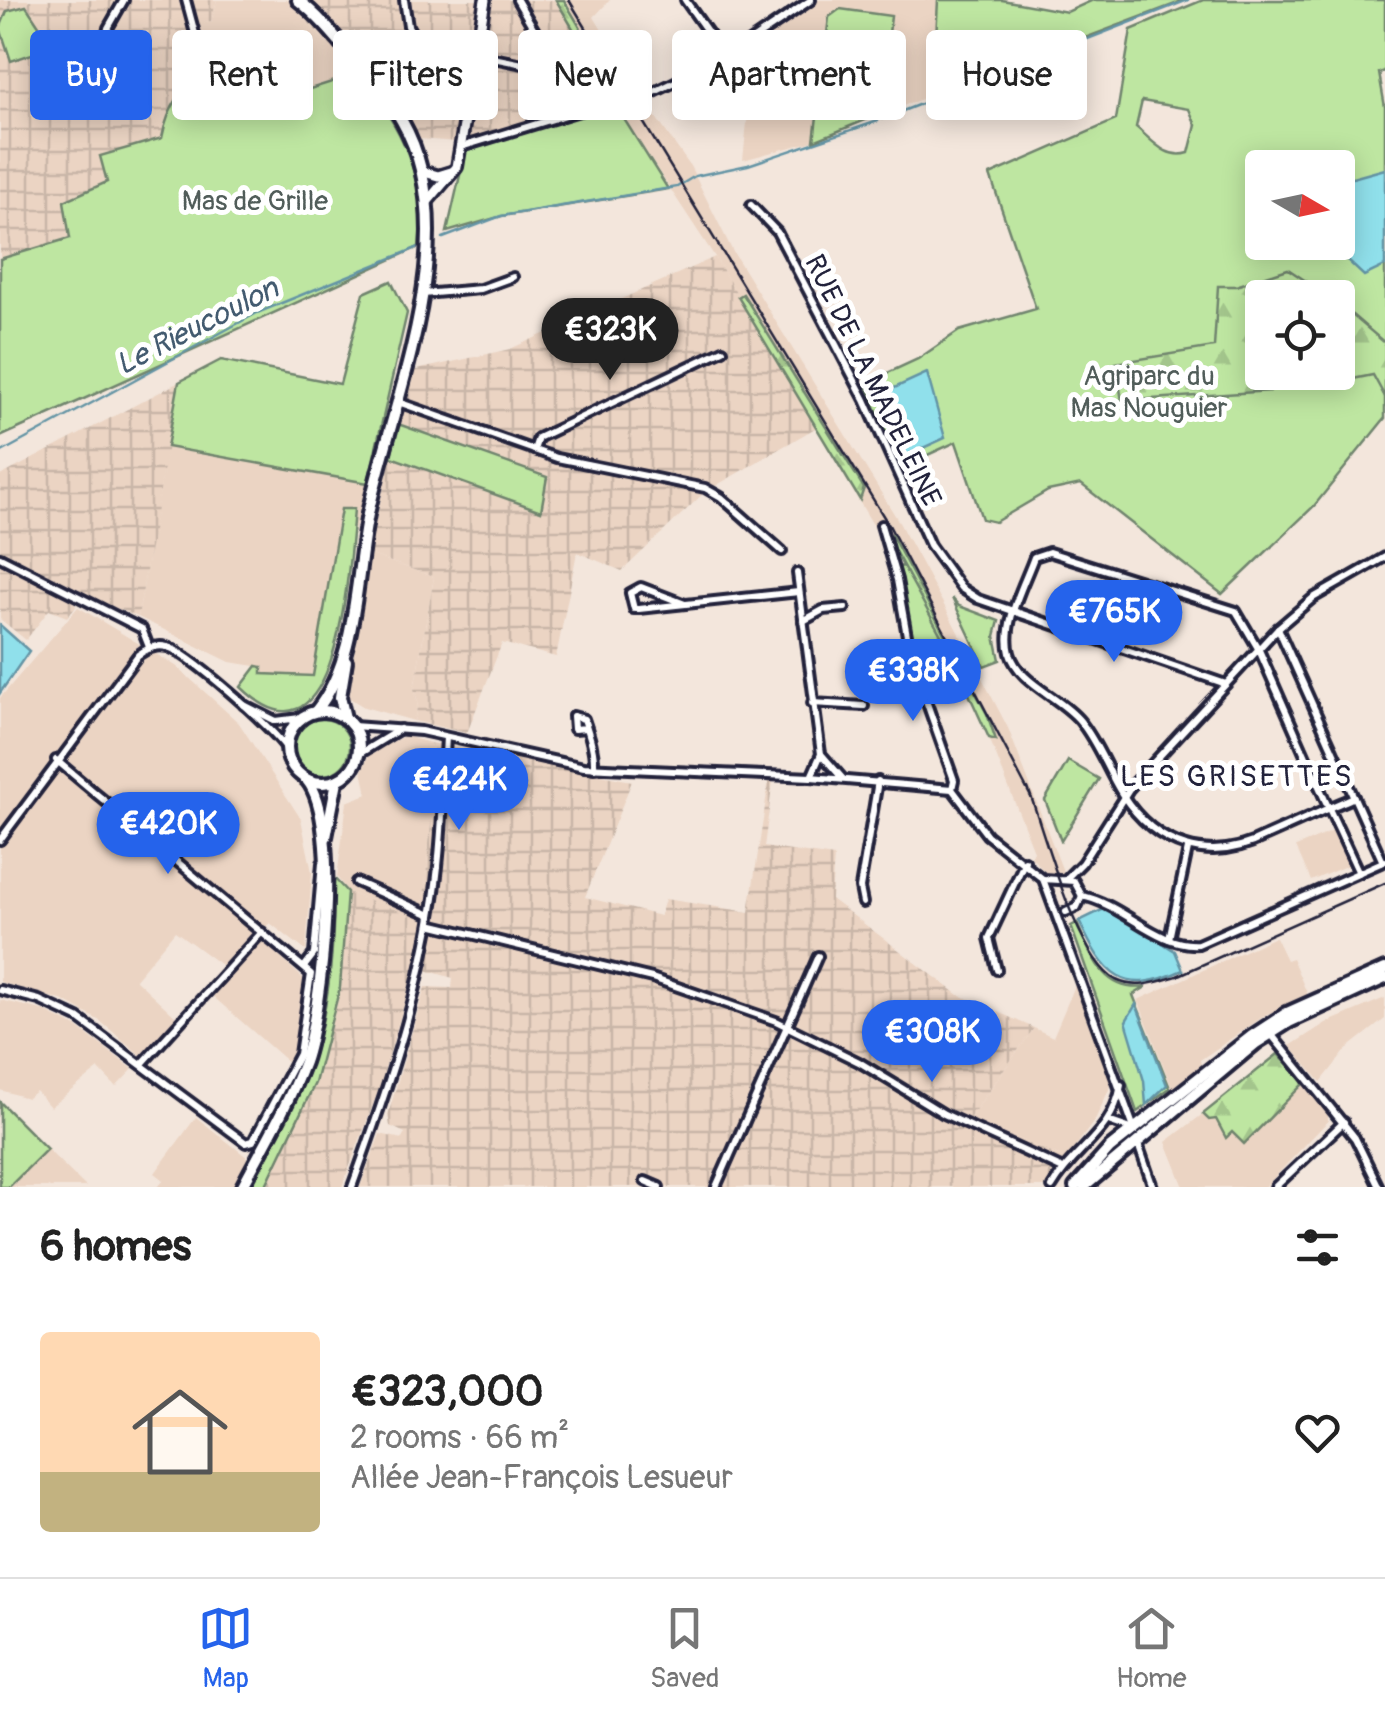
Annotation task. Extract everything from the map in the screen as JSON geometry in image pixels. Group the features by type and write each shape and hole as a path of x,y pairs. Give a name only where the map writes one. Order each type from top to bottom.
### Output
{"main road":[{"path":"301,1 384,93 404,124 421,171 427,202 428,260 368,517 347,640 340,697 359,754 351,771 337,781 307,780"},
{"path":"242,1187 294,1084 309,1043 326,912 316,792 293,769 286,748 291,730 300,718 316,711 335,680 347,640"},
{"path":"316,711 349,722"},
{"path":"324,852 337,781"},
{"path":"1075,1187 1099,1159 1269,1024 1385,969"},
{"path":"1084,1187 1270,1033 1385,978"},
{"path":"1135,1131 1138,1144"}],"street":[{"path":"108,30 124,0"},
{"path":"186,0 194,30"},
{"path":"404,0 404,18 465,126"},
{"path":"481,30 486,0"},
{"path":"498,59 533,66 540,62 542,43 517,0"},
{"path":"685,0 706,30"},
{"path":"764,30 811,0"},
{"path":"461,147 589,108 622,108 672,80"},
{"path":"427,202 456,167 466,120"},
{"path":"421,171 438,176 456,167"},
{"name":"RUE DE LA MADELEINE","path":"750,206 777,232 864,400 914,516 952,577 968,594 1014,612"},
{"path":"421,294 480,289 514,277"},
{"path":"534,450 538,438 723,350"},
{"path":"396,402 534,450 705,488 721,497 782,551"},
{"path":"880,525 897,580 907,645 954,780 952,789"},
{"path":"1354,796 1329,808 1230,850 1188,848 1160,834 1123,796 1079,719 1014,664 1008,639 1034,558 1049,552 1236,611 1258,650 1329,808 1359,873"},
{"path":"0,557 142,629 150,648"},
{"path":"1043,879 1066,879 1082,863 1123,796 1278,628 1313,598 1385,557"},
{"path":"798,574 821,754 843,779"},
{"path":"685,604 640,587 630,593 634,609 685,604 800,592"},
{"path":"803,621 823,610 845,608"},
{"path":"1014,612 1226,684"},
{"path":"1082,896 1108,904 1170,939 1183,944 1204,943 1384,861 1278,628"},
{"path":"0,840 138,655 150,648 172,648 243,704 286,748"},
{"path":"243,704 276,721 300,718"},
{"path":"812,704 864,706"},
{"path":"349,722 446,737 594,768 811,777 952,789 987,835 1026,861 1043,879 1052,915 1063,930 1135,1131"},
{"path":"588,728 594,768"},
{"path":"359,754 400,729"},
{"path":"352,1187 408,1022 430,919 446,737"},
{"path":"811,777 821,754"},
{"path":"0,990 62,1010 142,1064 240,1142 253,1141 299,1054 311,974 56,760"},
{"path":"864,904 860,888 878,781"},
{"path":"1170,939 1188,848"},
{"path":"304,967 314,954 324,852"},
{"path":"997,970 989,938 1026,861"},
{"path":"1066,912 1077,907 1082,896 1078,884 1082,863"},
{"path":"1066,879 1078,884"},
{"path":"356,882 430,919 652,978 786,1026 859,1062 944,1114 1064,1169"},
{"path":"1050,898 1056,882"},
{"path":"1050,898 1066,912"},
{"path":"1063,930 1066,912"},
{"path":"142,1064 262,932"},
{"path":"716,1187 818,956"},
{"path":"1270,1033 1344,1122 1379,1187"},
{"path":"1052,1187 1064,1169 1111,1122 1121,1084"},
{"path":"1111,1122 1135,1131"},
{"path":"1275,1187 1344,1122"},
{"path":"1138,1144 1153,1187"},
{"path":"644,1181 659,1187"}],"shaded area":[{"path":"0,0 217,0 211,22 199,24 200,30 172,30 172,109 162,138 100,157 179,357 0,437"},
{"path":"217,0 287,0 333,49 333,82 313,88 313,30 201,30 199,23 211,22"},
{"path":"287,0 556,0 574,30 518,30 518,120 537,120 468,143 420,139 410,120 498,120 498,30 333,30 333,49"},
{"path":"556,0 610,0 594,17 602,30 574,30"},
{"path":"800,0 938,0 936,30 926,30 926,98 906,105 906,30 889,30 891,16 829,17 827,30 758,30"},
{"path":"652,112 690,166 733,252 896,517 1008,728 1064,874 1051,878 1031,857 1034,851 988,735 904,566 891,544 886,547 715,257 625,120 652,120"},
{"path":"747,120 817,120 814,141 743,160"},
{"path":"715,257 817,427 705,492 622,571 577,552 556,657 502,643 467,733 414,721 418,703 414,689 434,577 368,554 391,457 540,511 546,477 398,424 412,371 510,349"},
{"path":"179,382 138,617 70,589 76,606 67,617 49,610 26,640 0,619 0,476"},
{"path":"167,447 368,483 313,676 261,674 262,667 230,662 138,617"},
{"path":"368,554 434,577 414,689 418,703 414,721 364,707 348,697"},
{"path":"78,607 176,666 239,723 301,819 312,872 306,951 270,923 224,967 175,931 135,979 178,1019 144,1058 100,1021 64,1001 0,982 0,698"},
{"path":"405,736 430,743 437,758 422,920 347,892 337,877 347,802 367,794 362,771 370,752"},
{"path":"430,743 632,781 585,897 660,916 665,899 749,912 769,780 773,780 764,847 834,857 831,899 959,995 1034,1028 969,1119 1066,1159 1044,1187 360,1187 380,1134 402,1139 405,1133 390,1126 388,1115 425,987 452,988 453,978 415,967 380,1086 342,1187 266,1187 315,1083 340,987 347,892 422,919 437,758"},
{"path":"1333,831 1348,865 1311,881 1296,847"},
{"path":"1275,937 1286,960 1292,958 1309,998 1267,1014 1200,1060 1201,1065 1172,1088 1138,1000"},
{"path":"260,939 307,982 290,1064 209,993"},
{"path":"1077,981 1112,1083 1095,1120 1066,1159 969,1119 1034,1028 1053,1037"},
{"path":"1385,998 1385,1019 1348,1048 1321,1082 1290,1046 1326,1023"},
{"path":"0,1000 42,1010 78,1028 133,1069 116,1087 99,1069 50,1107 36,1091 27,1098 0,1090"},
{"path":"1304,1083 1328,1114 1328,1121 1265,1187 1184,1187 1166,1142 1203,1114 1209,1120 1213,1116 1227,1137 1232,1131 1244,1143"},
{"path":"196,1117 248,1158 233,1187 158,1187 164,1180 155,1173"},
{"path":"47,1149 86,1187 9,1187"}],"green space":[{"path":"556,0 564,0 582,30 574,30"},
{"path":"938,0 1002,0 1067,12 1093,0 1186,0 1087,37 1087,30 936,30"},
{"name":"Agriparc du Mas Nouguier","path":"1203,0 1385,0 1385,71 1379,73 1385,107 1385,418 1314,506 1222,594 1081,484 1048,491 995,522 982,519 956,442 899,468 866,383 918,359 959,331 1036,309 990,175 1116,120 1131,30","holes":["1142,101 1189,109 1196,125 1189,153 1167,152 1136,127"]},
{"path":"26,6 42,30 30,30 30,55 11,61 0,28 7,11"},
{"path":"840,9 891,16 889,30 827,30 829,17"},
{"name":"Mas de Grille","path":"333,82 333,120 391,120 399,133 419,198 419,247 0,437 0,259 70,238 64,201 107,182 100,156 162,138 172,109 172,120 313,120 313,88"},
{"path":"560,120 625,120 668,189 502,216 447,232 466,149"},
{"path":"817,120 865,120 814,141"},
{"path":"1288,269 1304,280 1254,280"},
{"path":"391,281 407,313 368,483 167,447 179,382 221,360 340,384 364,293"},
{"path":"1245,283 1245,390 1270,391 1122,401 1116,363 1214,347 1218,286"},
{"path":"743,294 864,488 860,500 738,297"},
{"path":"1355,317 1385,343 1385,397 1373,375 1355,379"},
{"path":"398,424 547,477 541,511 391,457"},
{"path":"341,509 354,509 342,616 332,655 319,688 299,708 274,709 241,687 257,666 262,667 262,674 313,676"},
{"path":"892,536 987,714 996,740 989,738 947,646 891,544"},
{"path":"904,566 947,646 913,656 898,567"},
{"path":"952,598 959,606 999,621 995,636 1000,660 984,666"},
{"path":"322,719 342,727 350,747 342,767 322,775 302,767 294,747 302,727"},
{"path":"1068,761 1099,779 1061,841 1045,800"},
{"path":"333,877 347,892 340,987 315,1083 265,1187 251,1187 297,1099 316,1046 330,974"},
{"path":"1077,923 1094,959 1109,978 1131,987 1146,987 1133,995 1170,1088 1137,1112 1071,926"},
{"path":"1278,1054 1304,1083 1244,1144 1232,1132 1226,1138 1216,1119 1209,1120 1203,1114"},
{"path":"0,1102 47,1149 9,1187 0,1187"}],"water":[{"path":"1385,169 1385,266 1364,276 1347,260 1355,260 1355,177"},
{"path":"927,373 945,438 903,457 879,395"},
{"path":"0,625 29,651 0,693"},
{"path":"1106,908 1175,951 1183,970 1145,982 1130,981 1107,968 1079,921"},
{"path":"1136,1004 1167,1085 1146,1105 1144,1081 1126,1021"}],"waterway":[{"name":"Le Rieucoulon","path":"906,110 1188,0"},
{"name":"Le Rieucoulon","path":"443,238 501,216 677,187 695,176 748,165 878,121"},
{"name":"Le Rieucoulon","path":"0,453 257,313 419,247"}],"tram line":[{"path":"569,0 890,527 1032,799"},
{"path":"1028,788 1075,922 1102,968 1124,983 1147,984 1177,976 1385,883"}],"district":[{"name":"LES GRISETTES","path":"1237,776"}]}
